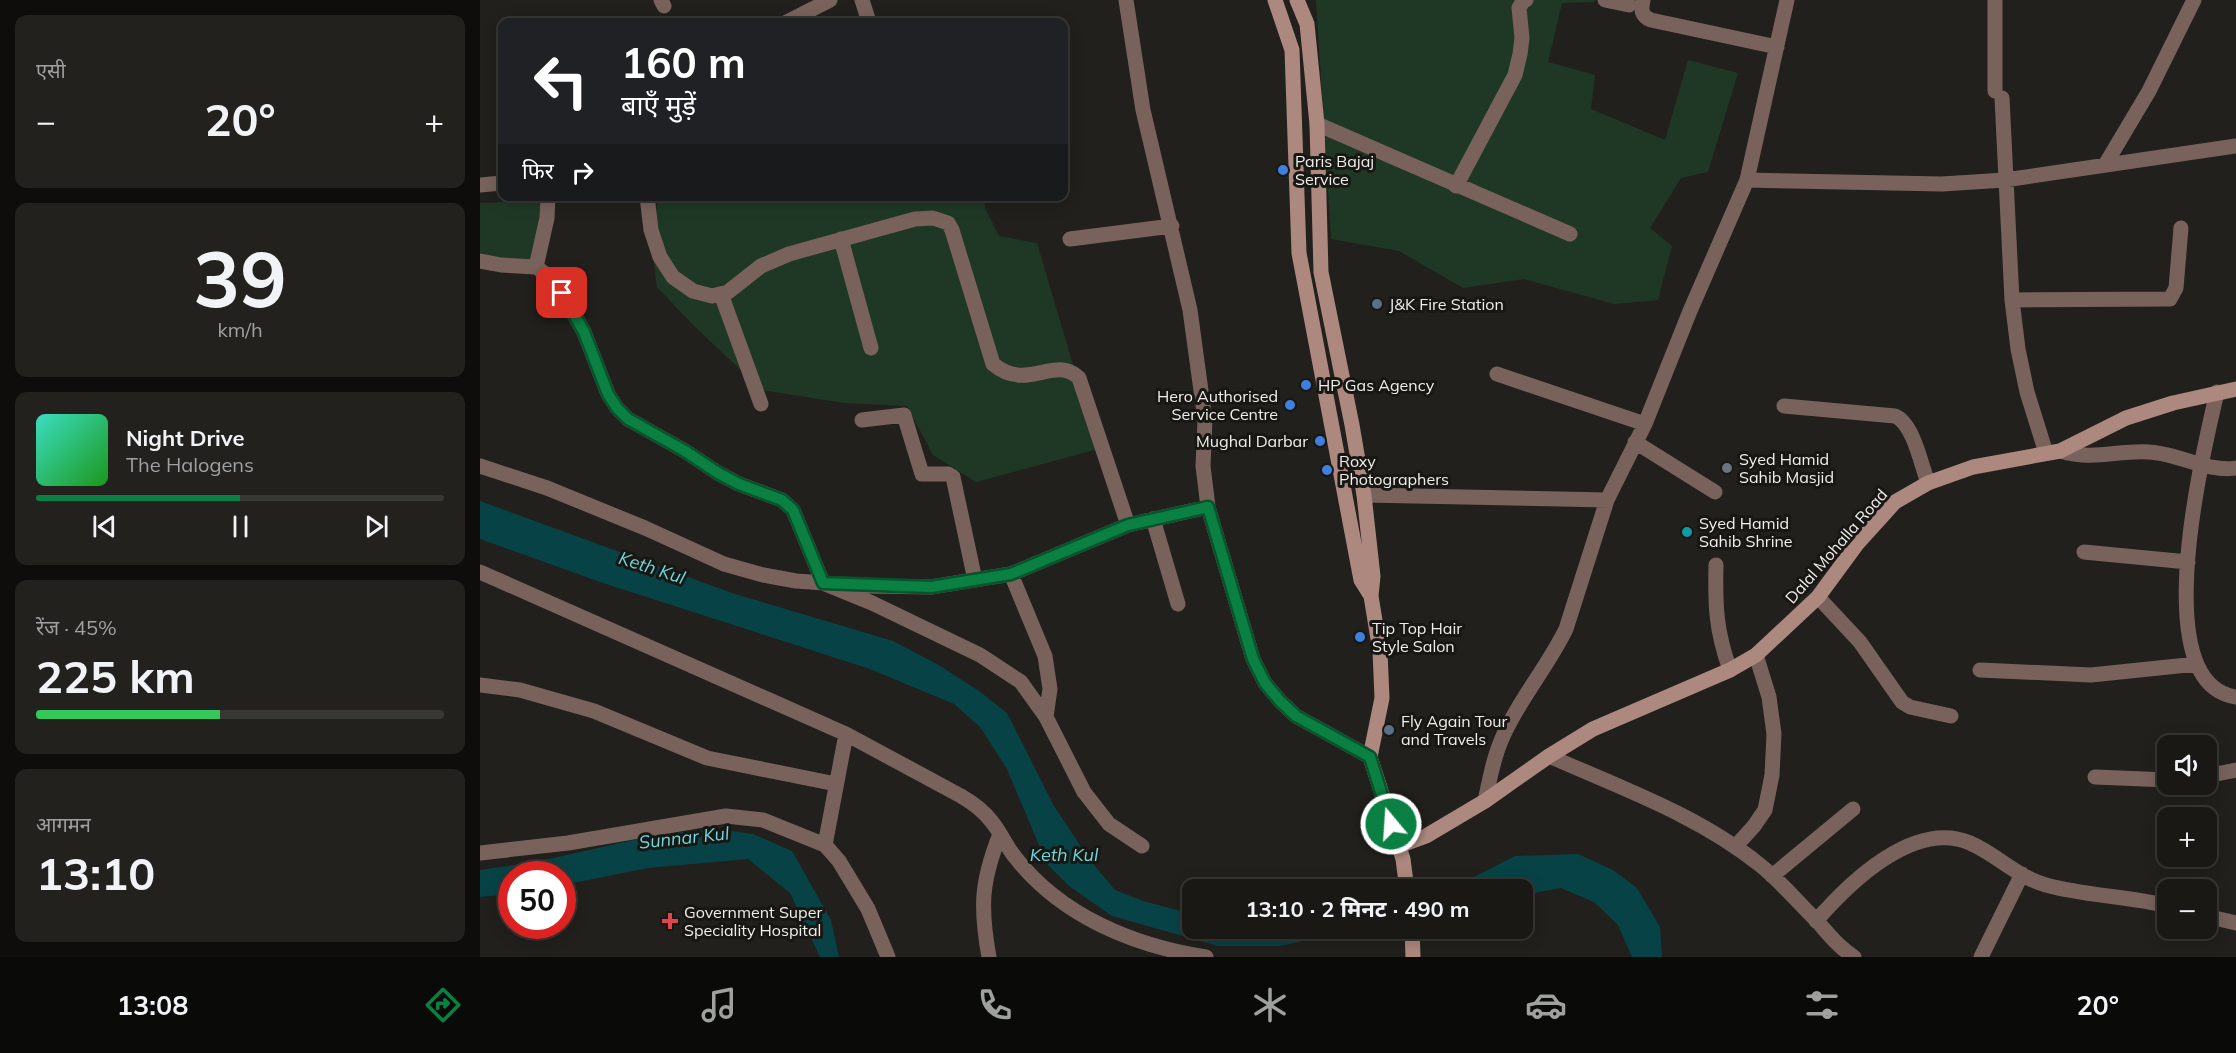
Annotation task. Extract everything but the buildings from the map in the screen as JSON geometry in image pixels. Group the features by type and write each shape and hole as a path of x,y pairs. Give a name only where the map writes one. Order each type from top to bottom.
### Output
{"main road":[{"path":"1275,0 1292,50 1299,253 1361,580 1371,596"},
{"path":"1297,0 1307,24 1317,124 1322,272 1364,495 1373,576 1371,596 1380,651 1382,698 1370,757 1401,852 1405,879"},
{"name":"Dalal Mohalla Road","path":"1401,852 1485,801 1549,756 1593,729 1730,670 1756,655 1818,597 1857,544 1895,502 1928,483 1973,468 2053,452 2126,418 2173,403 2236,389"},
{"path":"1412,939 1413,957"}],"street":[{"path":"795,18 830,0"},
{"path":"862,0 868,18"},
{"path":"1126,0 1143,110 1172,226 1201,376 1206,420 1203,466 1208,507 1253,659 1265,683 1296,716 1370,757"},
{"path":"1456,186 1515,75 1522,38 1519,8 1526,0"},
{"path":"1605,0 1636,3 1645,18 1651,20 1777,47"},
{"path":"1485,801 1493,765 1504,735 1566,629 1607,500 1645,424 1690,311 1747,180 1787,0"},
{"path":"1995,0 1998,94 2012,300 2018,349 2027,392 2053,452 2079,456 2148,452 2170,455 2228,470 2236,468"},
{"path":"2105,165 2148,91 2194,0"},
{"path":"1317,124 1570,234"},
{"path":"1747,180 1942,184 2005,180 2236,146"},
{"path":"480,185 498,183"},
{"path":"536,267 547,218 548,201"},
{"path":"648,201 651,230 657,248 673,277 693,291 712,296 728,292 761,266 789,254 915,219 933,218 948,223 993,364 1013,376 1065,370 1072,371 1079,378 1128,525"},
{"path":"1070,239 1172,226"},
{"path":"2012,300 2170,298 2176,288 2181,228"},
{"path":"841,239 871,348"},
{"path":"480,261 536,267 551,278 584,332 608,394 617,408 628,419 685,451 718,473 739,484 782,500 793,510 823,583 872,603 980,655 1021,682 1046,717 1084,792 1110,824 1142,846"},
{"path":"722,294 761,404"},
{"path":"1497,374 1645,424"},
{"path":"2217,392 2195,497 2185,583 2187,616 2197,664 2206,683 2224,694 2236,697"},
{"path":"1784,406 1895,416 1902,419 1909,428 1928,483"},
{"path":"862,420 904,415 922,474 948,474 952,477 975,580"},
{"path":"1635,442 1714,492"},
{"path":"480,466 547,488 724,564 763,576 823,583 931,587 1011,574 1128,525 1208,507"},
{"path":"1364,495 1607,500"},
{"path":"1153,519 1178,604"},
{"path":"2084,552 2188,562"},
{"path":"1716,565 1717,627 1730,670"},
{"path":"480,572 846,734 978,807 1000,834 1015,858 1070,908 1106,929 1144,943 1180,953 1206,957"},
{"path":"1011,574 1045,656 1050,689 1046,717"},
{"path":"1818,597 1860,642 1902,702 1910,707 1951,716"},
{"path":"1735,847 1765,810 1772,776 1774,734 1769,697 1756,655"},
{"path":"1980,670 2091,675 2197,664"},
{"path":"480,685 520,690 594,711 706,758 836,784"},
{"path":"825,845 846,734"},
{"path":"1549,756 1636,794 1713,833 1735,847 1772,876 1834,943 1850,956"},
{"path":"2217,774 2236,770"},
{"path":"2095,777 2157,780"},
{"path":"1772,876 1853,809"},
{"path":"480,852 568,843 726,816 764,820 825,845 845,870 868,909 888,957"},
{"path":"989,957 983,910 985,879 1000,834"},
{"path":"1816,921 1833,901 1885,857 1934,838 1957,838 1972,844 2043,884 2157,904"},
{"path":"1981,957 2022,874"},
{"path":"2217,919 2236,923"}],"green space":[{"path":"1316,0 1595,0 1594,2 1562,3 1548,62 1595,75 1591,109 1665,140 1688,60 1738,73 1708,172 1681,178 1650,228 1672,246 1658,300 1614,304 1524,279 1463,288 1399,251 1331,239"},
{"path":"540,201 542,207 534,264 480,258 480,203"},
{"path":"658,201 984,201 985,208 999,236 1037,243 1098,449 976,482 933,455 907,406 844,403 762,390 694,326 657,287 652,247"}],"water":[{"name":"Keth Kul","path":"480,501 732,593 893,641 937,664 979,691 1007,713 1054,806 1089,859 1115,890 1143,901 1182,911 1182,936 1112,916 1069,886 1047,864 1007,769 980,727 954,704 870,669 603,583 480,539"},
{"name":"Sunnar Kul","path":"716,829 753,834 792,851 831,920 839,957 820,957 790,893 748,859 648,868 576,882 576,861 540,861 661,834"},
{"path":"1578,854 1613,870 1637,888 1660,927 1662,957 1632,957 1618,925 1594,902 1561,888 1533,893 1533,879 1467,879 1515,856"},
{"path":"498,867 498,895 480,897 480,870"},
{"name":"Keth Kul","path":"1193,939 1312,939 1280,946 1218,946"}],"place":[{"name":"Paris Bajaj Service","path":"1283,170"},
{"name":"J&K Fire Station","path":"1377,304"},
{"name":"HP Gas Agency","path":"1306,385"},
{"name":"Hero Authorised Service Centre","path":"1290,405"},
{"name":"Mughal Darbar","path":"1320,441"},
{"name":"Syed Hamid Sahib Masjid","path":"1727,468"},
{"name":"Roxy Photographers","path":"1327,470"},
{"name":"Syed Hamid Sahib Shrine","path":"1687,532"},
{"name":"Tip Top Hair Style Salon","path":"1360,637"},
{"name":"Fly Again Tour and Travels","path":"1389,730"},
{"name":"Government Super Speciality Hospital","path":"670,921"}],"route":[{"path":"562,293 584,332 608,394 617,408 628,419 685,451 718,473 739,484 782,500 793,510 823,583 931,587 1011,574 1128,525 1208,507 1253,659 1265,683 1296,716 1370,757 1391,824"}]}
